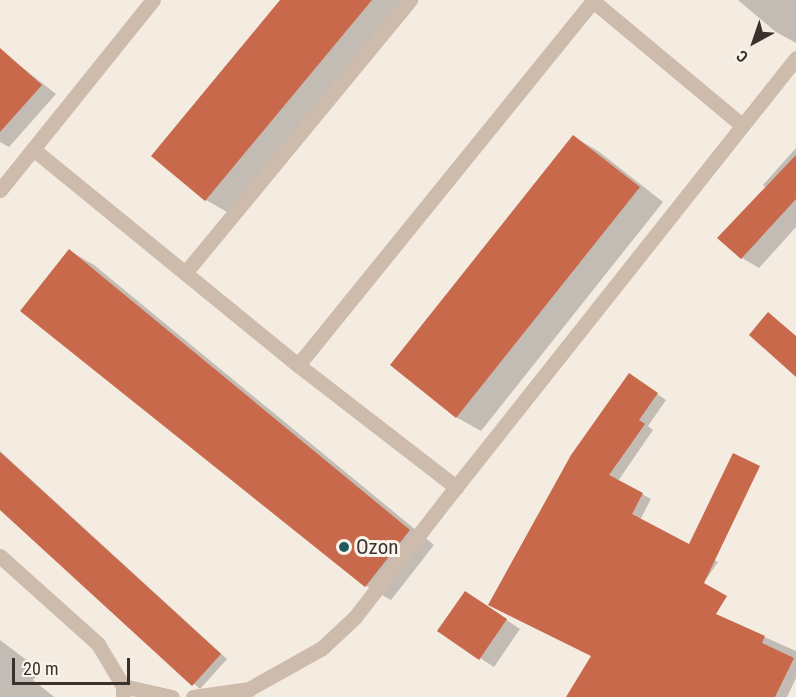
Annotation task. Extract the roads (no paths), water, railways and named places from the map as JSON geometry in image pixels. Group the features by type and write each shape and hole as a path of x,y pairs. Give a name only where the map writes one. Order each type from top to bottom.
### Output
{"street":[{"path":"0,190 153,0"},
{"path":"185,273 410,0"},
{"path":"298,365 593,1 742,125"},
{"path":"193,697 249,689 322,648 355,617 796,58"},
{"path":"33,149 298,365 456,487"},
{"path":"0,556 98,644 123,691 172,697"}],"place":[{"name":"Ozon","path":"344,547"}]}
